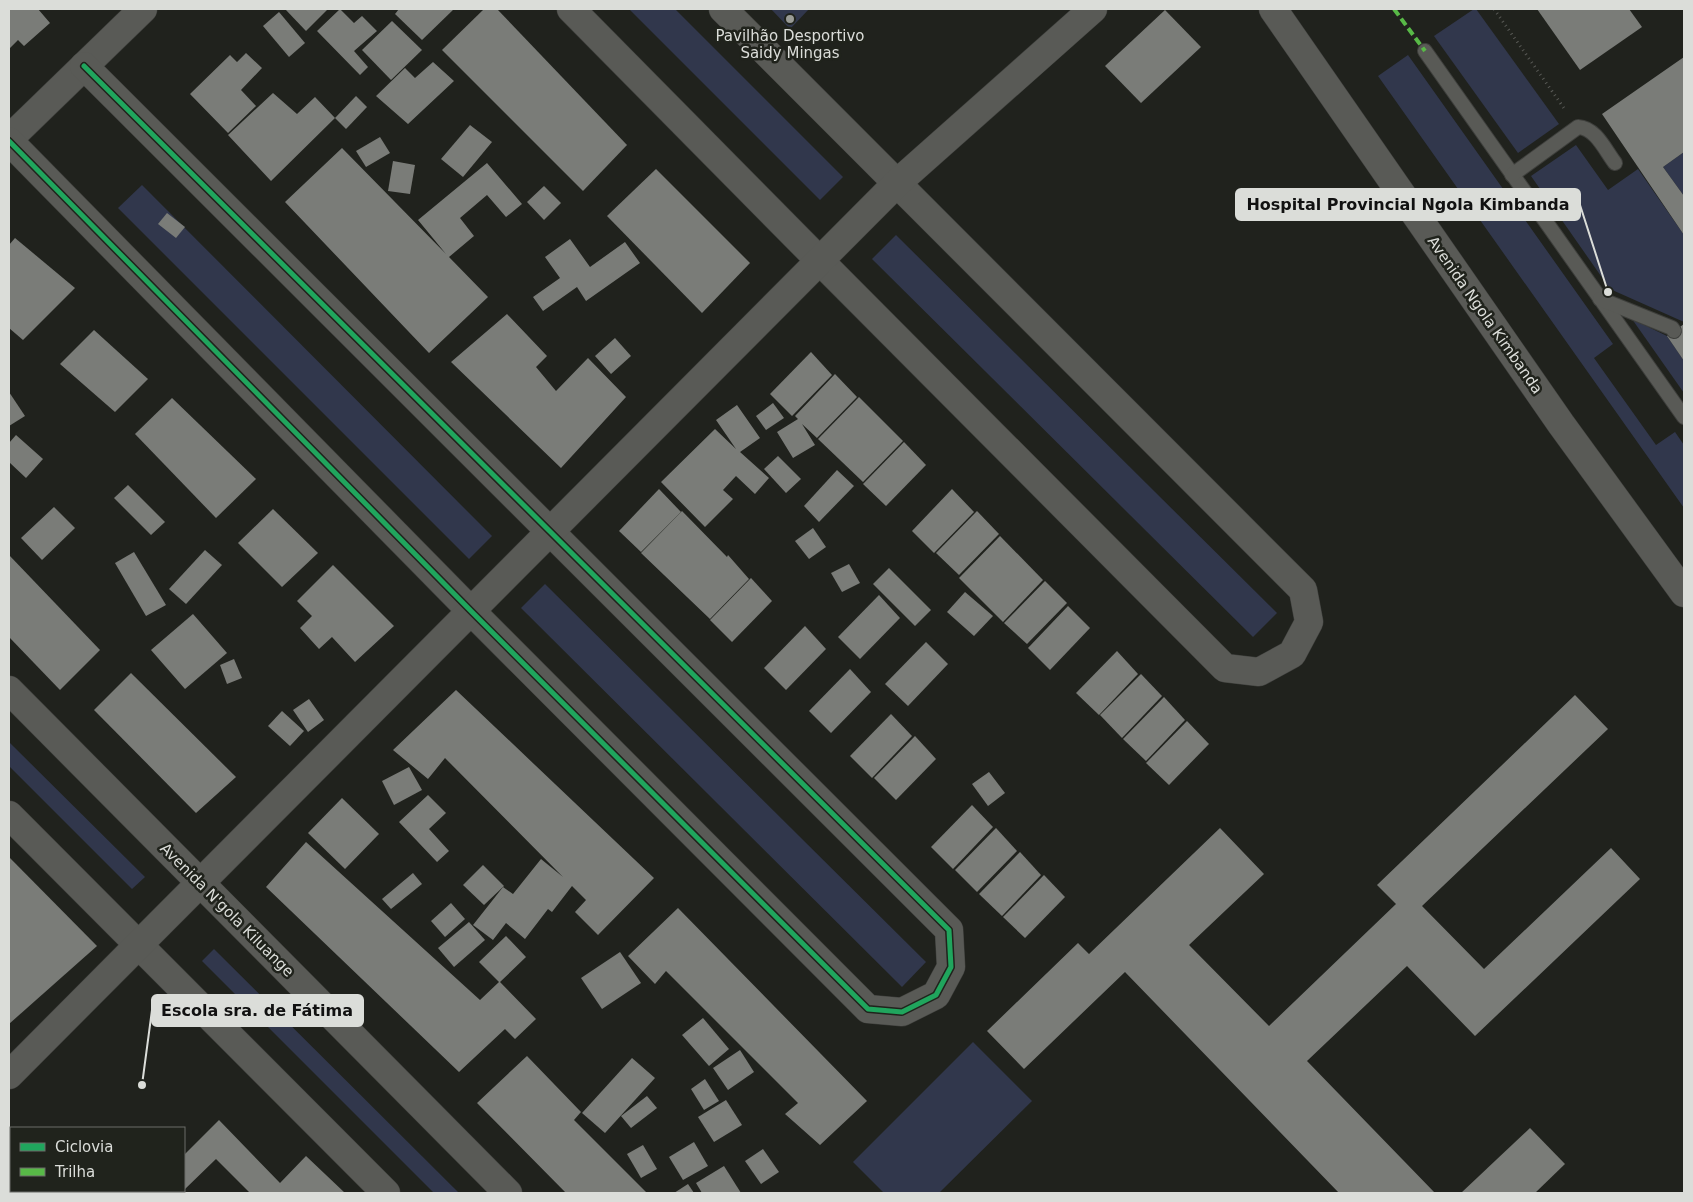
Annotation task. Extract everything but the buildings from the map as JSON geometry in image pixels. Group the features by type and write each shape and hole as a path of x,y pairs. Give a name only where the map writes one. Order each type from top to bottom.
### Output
{"street":[{"path":"84,66 949,930 951,967 936,995 902,1012 868,1009 471,611 9,140 84,66 144,9"},
{"path":"571,9 1225,668 1259,672 1292,654 1310,622 1303,590 896,184 724,9"},
{"path":"9,1075 896,184 1093,9"},
{"name":"Avenida Ngola Kimbanda","path":"1273,9 1561,424 1684,593"},
{"name":"Avenida N'gola Kiluange","path":"9,690 508,1193"},
{"path":"9,815 386,1193"}],"lane":[{"path":"1425,51 1684,417"},
{"path":"1512,175 1578,127 1592,131 1615,163"},
{"path":"1600,299 1672,328 1674,331"}],"path":[{"path":"1494,9 1578,127"}],"shaded area":[{"path":"629,9 675,9 843,177 820,200"},
{"name":"Pavilhão Desportivo Saidy Mingas","path":"771,9 809,9 790,29"},
{"path":"1476,9 1559,124 1518,153 1434,36"},
{"path":"1408,55 1613,344 1594,358 1656,445 1675,432 1684,445 1684,508 1378,76"},
{"path":"1576,145 1608,190 1638,169 1684,235 1684,322 1610,289 1531,176"},
{"path":"1684,152 1684,196 1663,167"},
{"path":"142,185 492,536 469,559 118,208"},
{"path":"896,235 1277,613 1253,637 872,259"},
{"path":"1632,319 1667,336 1684,361 1684,393"},
{"path":"545,584 926,962 902,987 521,608"},
{"path":"9,742 145,877 132,889 9,766"},
{"path":"214,949 459,1193 434,1193 202,961"},
{"path":"973,1042 1032,1101 939,1193 884,1193 853,1162"}],"marked path":[{"path":"1394,9 1425,51"}],"cycle path":[{"path":"9,141 471,611 868,1009 902,1012 936,995 951,967 949,930 84,66"}],"place":[{"name":"Pavilhão Desportivo Saidy Mingas","path":"790,19"},
{"name":"Hospital Provincial Ngola Kimbanda","path":"1608,292"},
{"name":"Escola sra. de Fátima","path":"142,1085"}]}
